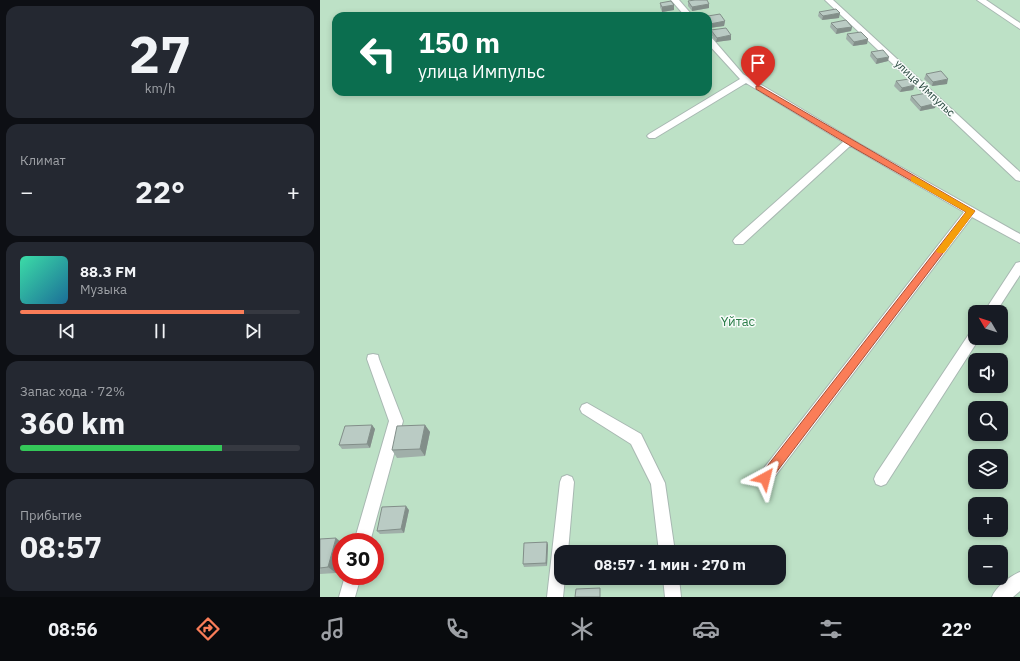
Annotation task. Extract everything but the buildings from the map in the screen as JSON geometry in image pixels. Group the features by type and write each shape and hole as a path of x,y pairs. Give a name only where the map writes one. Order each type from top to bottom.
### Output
{"street":[{"path":"675,0 685,12"},
{"name":"улица Импульс","path":"829,0 966,125 1020,178"},
{"path":"981,0 1020,27"},
{"path":"712,44 745,80 849,142 1020,239"},
{"path":"652,136 745,80"},
{"path":"739,241 849,142"},
{"path":"765,478 971,211"},
{"path":"995,305 1020,266"},
{"path":"881,479 968,345"},
{"path":"365,533 396,421 373,360"},
{"path":"587,409 636,439 658,483 666,545"},
{"path":"555,597 567,482"},
{"path":"1000,597 1020,580"},
{"path":"347,597 350,585"},
{"path":"672,585 674,597"}],"green space":[{"name":"Үйтас","path":"320,0 1020,0 1020,597 320,597"}],"slow traffic":[{"path":"914,179 971,211 941,251"}],"route":[{"path":"758,87 971,211 765,478"}]}
